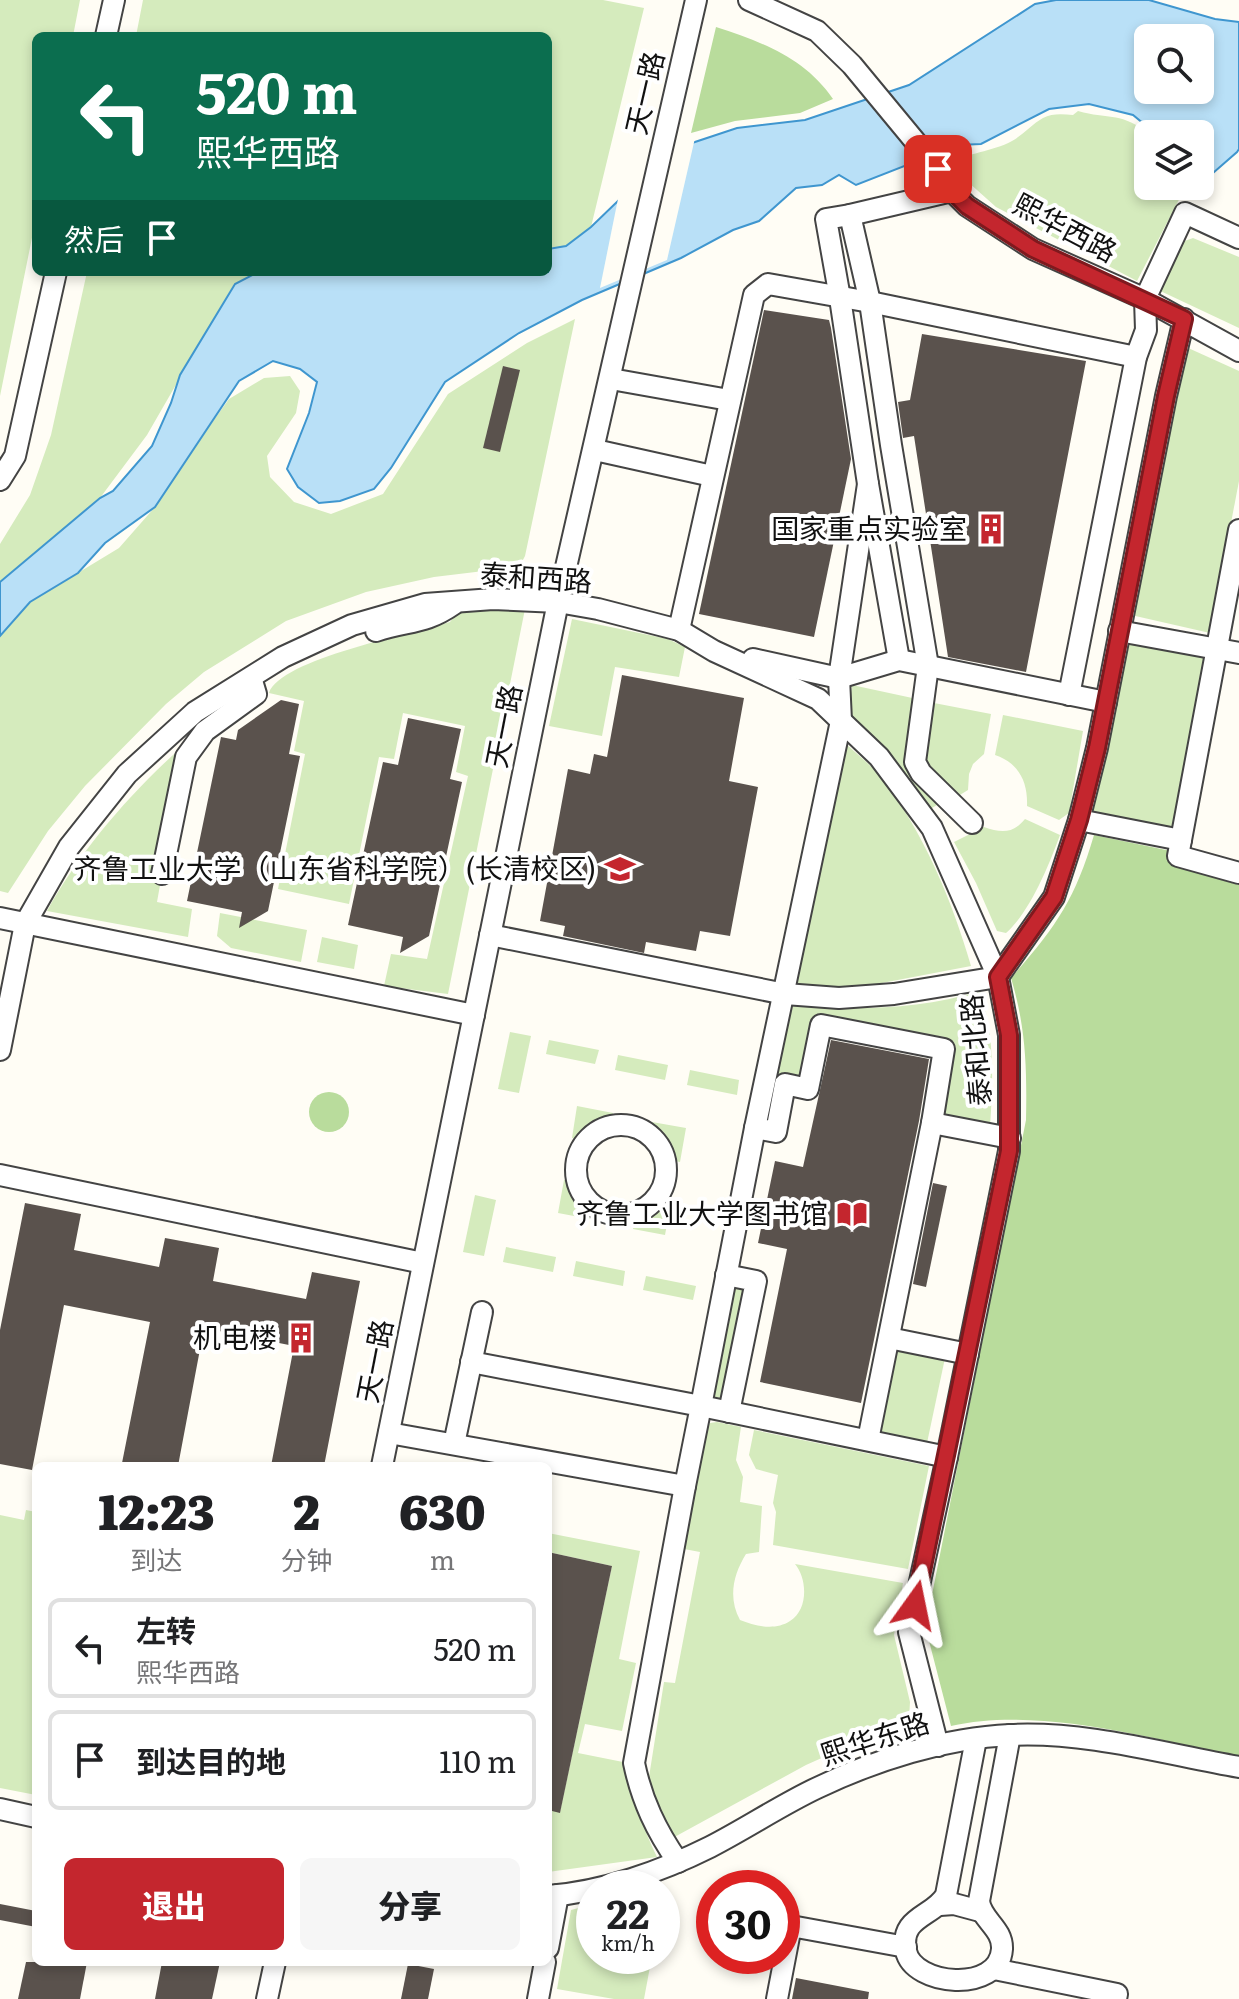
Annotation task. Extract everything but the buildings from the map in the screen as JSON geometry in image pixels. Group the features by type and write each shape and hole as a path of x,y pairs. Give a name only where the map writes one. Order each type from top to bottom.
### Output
{"street":[{"path":"107,32 114,0"},
{"name":"天一路","path":"383,1462 558,602 696,0"},
{"name":"熙华西路","path":"749,0 817,31 852,65 967,206 1033,249 1145,299 1239,351"},
{"path":"899,660 826,219 952,191"},
{"path":"1069,695 1136,357 1146,330 1145,299 1185,213 1239,238"},
{"path":"850,215 870,302 928,666 915,762 921,773 972,823"},
{"path":"0,480 15,456 55,276"},
{"path":"679,630 754,295 768,284 1136,357"},
{"name":"泰和北路","path":"938,1746 909,1632 1010,1138 1009,1035 998,977 1054,897 1079,820 1184,319"},
{"path":"611,379 729,400"},
{"path":"595,450 712,476"},
{"path":"678,1862 649,1815 639,1789 634,1763 755,1128 841,721 839,678 868,484"},
{"path":"1239,530 1178,856 1239,873"},
{"name":"泰和西路","path":"0,1050 25,924 69,847 127,774 195,712 283,657 352,625 425,604 493,599 558,602 679,630 714,651 818,699 879,757 932,828 998,977"},
{"path":"93,817 112,810 179,740 253,684 333,645 383,628 421,623 457,602"},
{"path":"1119,631 1239,653"},
{"path":"714,651 839,678 899,660 1106,702"},
{"path":"162,874 186,757 205,731 256,694 253,684"},
{"path":"1079,820 1181,840"},
{"path":"0,918 474,1015"},
{"path":"490,935 785,994 839,998 894,994 998,977"},
{"path":"755,1128 776,1132 785,1084 808,1089 821,1025 944,1049 868,1440"},
{"path":"932,1123 1010,1138"},
{"path":"617,1125 631,1126 655,1141 663,1153 665,1180 660,1193 639,1212 612,1215 598,1209 580,1189 577,1161 583,1148 603,1129 617,1125"},
{"path":"0,1175 423,1263"},
{"path":"726,1275 756,1281 729,1412"},
{"path":"454,1444 482,1312"},
{"path":"889,1338 968,1354"},
{"path":"471,1362 947,1457"},
{"path":"389,1433 685,1486"},
{"path":"980,1911 954,1904 940,1905 919,1915 907,1934 906,1947 910,1960 917,1968 938,1977 962,1980 976,1979 994,1969 999,1960 1002,1948 1000,1935 980,1911 979,1901 1010,1735"},
{"name":"熙华东路","path":"553,1896 622,1881 678,1862 817,1788 872,1765 938,1746 1010,1735 1101,1742 1239,1767"},
{"path":"940,1905 946,1895 976,1739"},
{"path":"0,1809 32,1816"},
{"path":"777,1999 791,1926 906,1947"},
{"path":"267,1999 274,1966"},
{"path":"538,1999 544,1966"},
{"path":"994,1969 1117,1994 1116,1999"}],"green space":[{"path":"0,0 80,0 74,32 32,32 32,238 0,396"},
{"path":"143,0 603,0 644,8 591,227 566,246 552,248 552,32 137,32"},
{"path":"716,27 766,46 796,62 833,99 800,113 735,121 691,133"},
{"path":"1078,111 1119,118 1134,124 1134,200 1179,200 1137,281 996,207 949,165 1012,141 1046,116 1073,115"},
{"path":"1193,238 1239,257 1239,328 1154,288 1179,243"},
{"path":"86,276 250,276 234,284 147,435 100,498 0,582 0,544 30,495 51,435"},
{"path":"575,319 525,556 516,573 492,570 434,577 366,592 286,621 204,672 166,704 85,786 48,831 8,893 0,891 0,636 30,602 119,548 155,507 229,399 264,378 290,376 300,391 296,413 267,456 270,477 294,502 331,514 383,494 448,394 527,343"},
{"path":"1186,347 1239,371 1239,481 1210,633 1131,615"},
{"path":"525,609 448,994 384,986 391,954 427,959 468,776 456,772 465,726 403,713 394,759 379,757 349,904 278,889 305,754 294,751 304,701 269,693 278,681 322,658 450,622 458,611"},
{"path":"572,619 668,639 685,647 679,677 615,667 602,736 549,726"},
{"path":"1124,642 1204,657 1173,827 1093,813"},
{"path":"852,685 917,699 908,756 942,802 927,811 848,715"},
{"path":"934,703 991,714 984,754 973,764 968,790 955,798 925,770 923,755"},
{"path":"1003,715 1083,731 1069,813 1059,820 1027,806 1026,789 1020,774 1010,763 995,755"},
{"path":"217,717 183,757 157,902 192,909 188,937 47,911 101,831 168,759"},
{"path":"845,743 881,777 923,843 955,916 971,966 861,987 795,985"},
{"path":"1025,819 1060,835 1031,901 1006,933 997,931 954,842 984,827 1011,830"},
{"path":"1094,835 1171,851 1170,865 1239,885 1239,1756 1058,1722 985,1721 951,1726 928,1637 929,1610 1026,1120 1024,1048 1011,978 1062,912 1079,878"},
{"path":"220,913 307,930 301,962 231,948 217,936"},
{"path":"322,937 358,945 354,969 317,962"},
{"path":"980,991 991,1042 990,1127 941,1117 950,1042 944,1037 835,1019 803,1084 783,1080 774,1120 768,1119 792,1006 887,1007 933,1002"},
{"path":"510,1032 531,1036 519,1093 498,1089"},
{"path":"549,1040 599,1050 595,1064 546,1054"},
{"path":"618,1055 668,1065 665,1080 615,1070"},
{"path":"690,1070 739,1080 737,1095 687,1085"},
{"path":"329,1092 343,1098 349,1112 343,1126 329,1132 315,1126 309,1112 315,1098"},
{"path":"577,1106 613,1113 611,1121 595,1126 583,1140 572,1138"},
{"path":"652,1122 686,1128 680,1162 670,1160 661,1137 650,1131"},
{"path":"564,1180 572,1181 581,1202 591,1212 590,1219 558,1213"},
{"path":"475,1195 496,1200 484,1256 463,1252"},
{"path":"661,1201 671,1202 665,1235 633,1229 635,1220 653,1213"},
{"path":"506,1247 556,1257 553,1272 503,1262"},
{"path":"576,1261 625,1271 623,1286 573,1276"},
{"path":"646,1276 696,1286 693,1300 643,1290"},
{"path":"732,1284 747,1287 725,1399 710,1396"},
{"path":"895,1348 945,1358 927,1443 877,1433"},
{"path":"710,1423 741,1427 736,1460 743,1477 740,1502 762,1506 759,1552 746,1554 735,1578 733,1595 740,1620 772,1627 796,1616 803,1601 804,1585 795,1564 903,1583 894,1635 910,1702 909,1719 806,1765 669,1840 646,1796 664,1682 675,1683 700,1552 684,1549 706,1429"},
{"path":"754,1430 929,1466 908,1569 773,1545 776,1512 773,1503 778,1475 756,1469 749,1455"},
{"path":"26,1510 32,1511 32,1794 0,1788 0,1515 24,1520"},
{"path":"552,1534 640,1551 619,1659 636,1663 622,1731 585,1724 578,1753 628,1763 639,1812 657,1857 552,1871 552,1811 560,1812 612,1566 552,1553"},
{"path":"576,1909 576,1974 649,1974 644,1999 614,1999 557,1989 571,1910"}],"water":[{"path":"1056,0 1149,0 1215,19 1239,22 1239,149 1214,172 1214,120 1139,120 1133,115 1089,104 1049,109 981,144 958,145 856,185 839,175 822,185 796,188 759,221 582,300 519,333 445,382 391,468 374,489 340,501 319,503 298,487 287,469 309,413 317,382 300,369 273,361 239,381 155,507 105,543 78,573 30,602 0,636 0,582 100,498 113,491 152,446 180,375 235,284 250,276 552,276 552,248 566,246 591,227 686,145 737,128 805,120 909,85 1035,4"}],"pier":[{"path":"695,138 667,260 600,288 619,194 684,142"}],"place":[{"name":"国家重点实验室","path":"991,529"},
{"name":"齐鲁工业大学（山东省科学院）(长清校区)","path":"620,869"},
{"name":"齐鲁工业大学图书馆","path":"852,1214"},
{"name":"机电楼","path":"301,1338"}],"route":[{"path":"915,1605 1009,1151 1009,1035 998,977 1054,897 1079,820 1097,748 1184,319 1033,249 967,206 952,191 938,169"}]}
